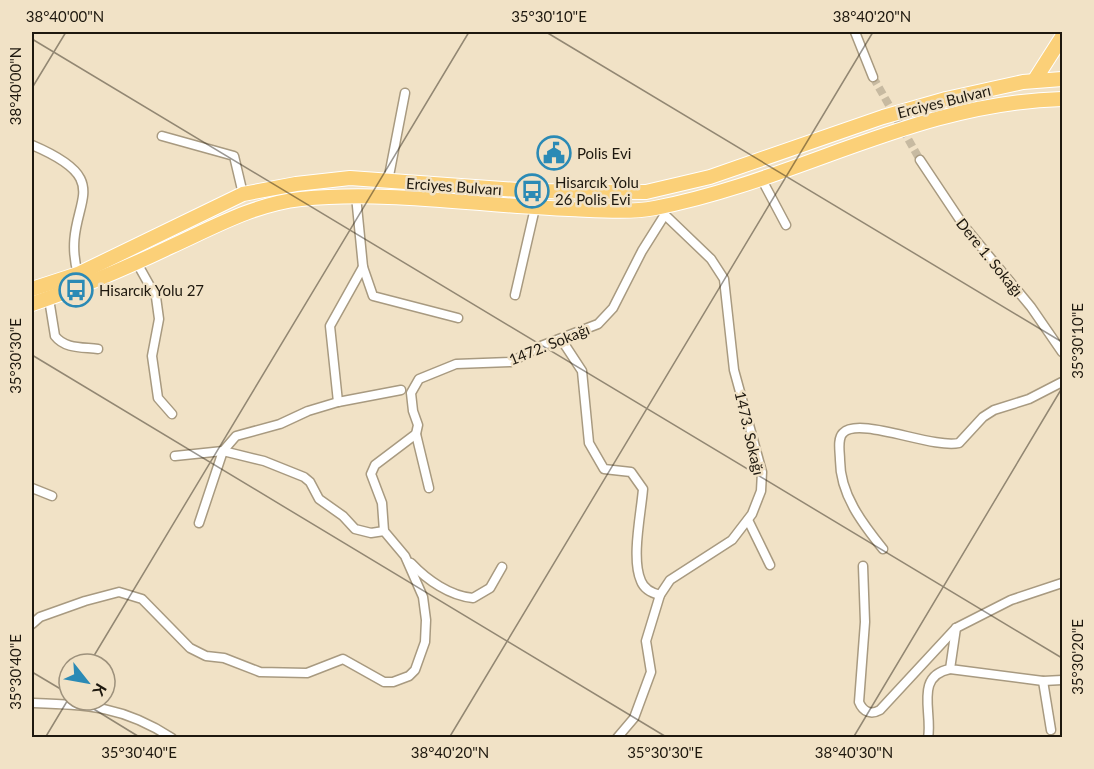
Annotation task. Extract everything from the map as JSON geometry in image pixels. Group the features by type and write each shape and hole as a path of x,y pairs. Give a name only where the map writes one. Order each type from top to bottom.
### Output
{"highway":[{"path":"1034,81 1062,37"},
{"name":"Erciyes Bulvarı","path":"32,289 78,274 243,194 296,184 350,178 532,191 646,192 710,177 883,117 946,99 1034,81 1062,78"},
{"name":"Erciyes Bulvarı","path":"32,304 76,290 249,211 298,199 356,196 535,208 663,211 890,131 948,113 1025,100 1062,99"}],"street":[{"path":"855,32 873,76"},
{"path":"1062,78 1062,99"},
{"path":"388,181 405,93"},
{"path":"162,136 234,156 243,194"},
{"path":"32,145 60,157 76,170 82,181 85,194 73,238 73,256 78,274"},
{"name":"Dere 1. Sokağı","path":"920,160 964,226 1031,307 1062,352"},
{"path":"761,178 786,225"},
{"path":"356,196 363,267 373,296 458,318"},
{"path":"516,295 535,208"},
{"name":"1472. Sokağı","path":"429,488 411,393 419,379 456,364 511,362 598,324 613,308 663,211"},
{"name":"1473. Sokağı","path":"617,738 634,718 651,672 646,641 660,595 670,580 732,540 748,520 761,491 762,472 734,370 724,279 711,259 663,211"},
{"path":"137,263 156,297 159,319 152,356 158,398 172,414"},
{"path":"338,402 330,326 363,267"},
{"path":"49,298 58,340 68,346 98,349"},
{"path":"561,339 582,371 589,443 604,469 631,472 644,489 637,544 640,579 644,587 660,595"},
{"path":"883,549 866,529 842,485 839,441 842,434 848,429 873,428 915,440 954,444 964,440 983,417 994,410 1029,399 1062,382"},
{"path":"199,522 223,451 236,436 280,424 308,411 338,402 401,390"},
{"path":"417,434 371,470 381,503 384,531 423,576 438,585 468,597 479,596 490,588 502,567"},
{"path":"175,456 223,451 264,461 303,477 319,499 343,516 355,529 371,533 384,531"},
{"path":"32,488 52,496"},
{"path":"748,520 770,565"},
{"path":"32,624 40,617 107,594 131,594 142,599 190,648 206,656 224,658 249,669 270,673 316,671 335,660 343,659 384,682 393,682 409,676 415,670 425,642 426,620 423,597 405,556"},
{"path":"863,566 865,622 859,702 863,710 872,713 880,710 956,628 1011,600 1062,583"},
{"path":"950,669 956,628"},
{"path":"928,738 928,685 937,674 950,669 1043,681 1062,680"},
{"path":"1043,681 1051,730"},
{"path":"32,703 85,706 127,713 172,738"}],"tunnel":[{"path":"873,77 920,160"}],"place":[{"name":"Polis Evi","path":"554,153"},
{"name":"Hisarcık Yolu 26 Polis Evi","path":"532,191"},
{"name":"Hisarcık Yolu 27","path":"76,290"}]}
